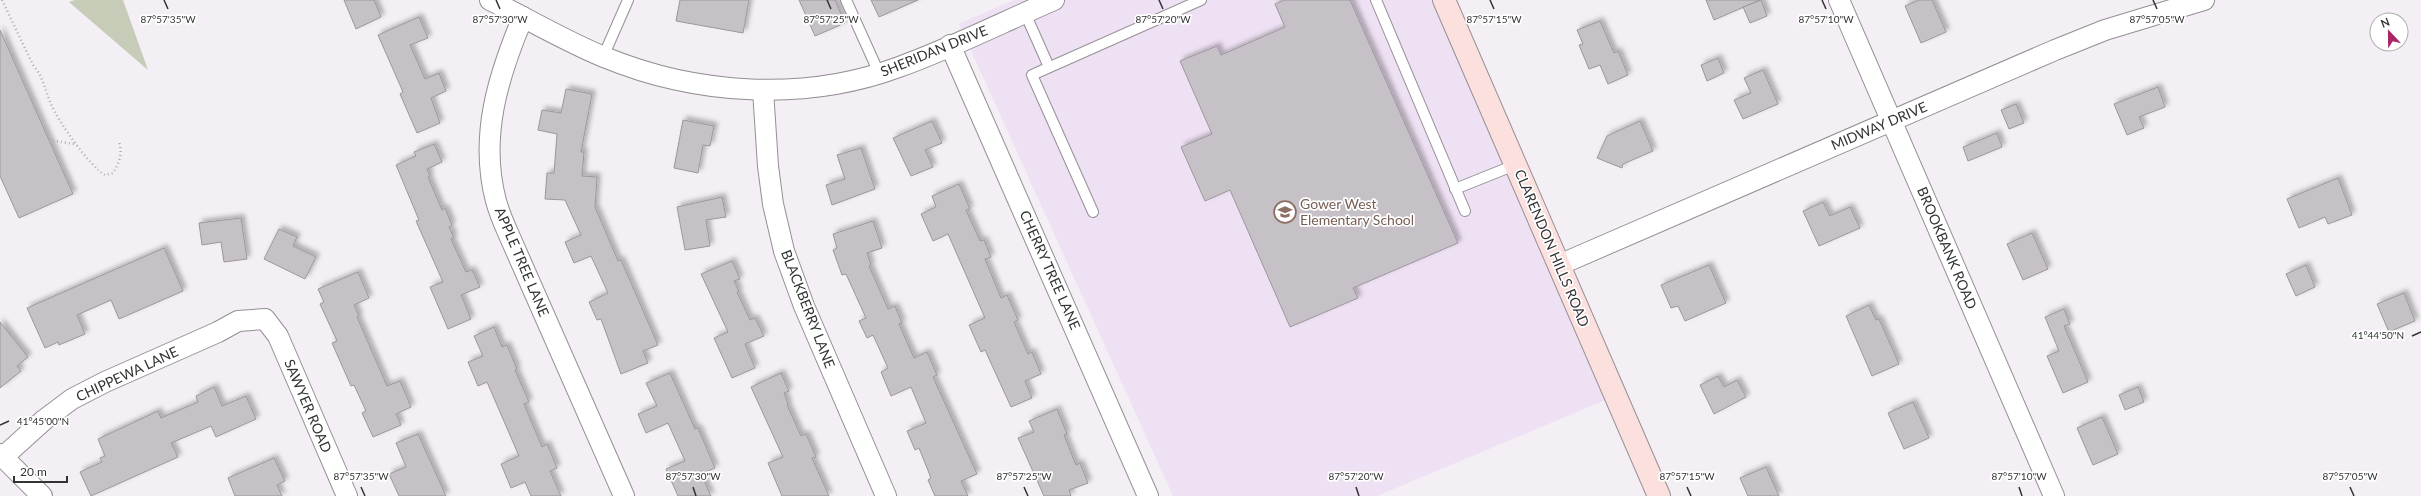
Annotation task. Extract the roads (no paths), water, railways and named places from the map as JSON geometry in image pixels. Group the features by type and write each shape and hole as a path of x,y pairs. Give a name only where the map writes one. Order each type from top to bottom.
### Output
{"street":[{"name":"SHERIDAN DRIVE","path":"490,0 603,57 636,69 699,84 764,90 822,86 899,67 1054,0"},
{"name":"CLARENDON HILLS ROAD","path":"1444,0 1659,496"},
{"name":"BROOKBANK ROAD","path":"1839,0 2054,496"},
{"name":"MIDWAY DRIVE","path":"1559,265 2105,30 2204,0"},
{"name":"APPLE TREE LANE","path":"523,17 502,71 492,120 491,166 496,200 508,235 624,496"},
{"name":"CHERRY TREE LANE","path":"950,45 1148,496"},
{"name":"BLACKBERRY LANE","path":"764,90 768,166 773,204 784,250 804,306 886,496"},
{"name":"CHIPPEWA LANE","path":"2,455 72,399 105,382 218,332 238,321 265,319"},
{"name":"SAWYER ROAD","path":"265,319 278,336 347,496"},
{"path":"2,455 42,496"}],"lane":[{"path":"603,57 628,0"},
{"path":"846,0 879,73"},
{"path":"1093,212 1032,75 1201,0"},
{"path":"1376,0 1464,211"},
{"path":"1025,13 1049,67"},
{"path":"1455,189 1516,165"}],"place":[{"name":"Gower West Elementary School","path":"1285,212"}]}
